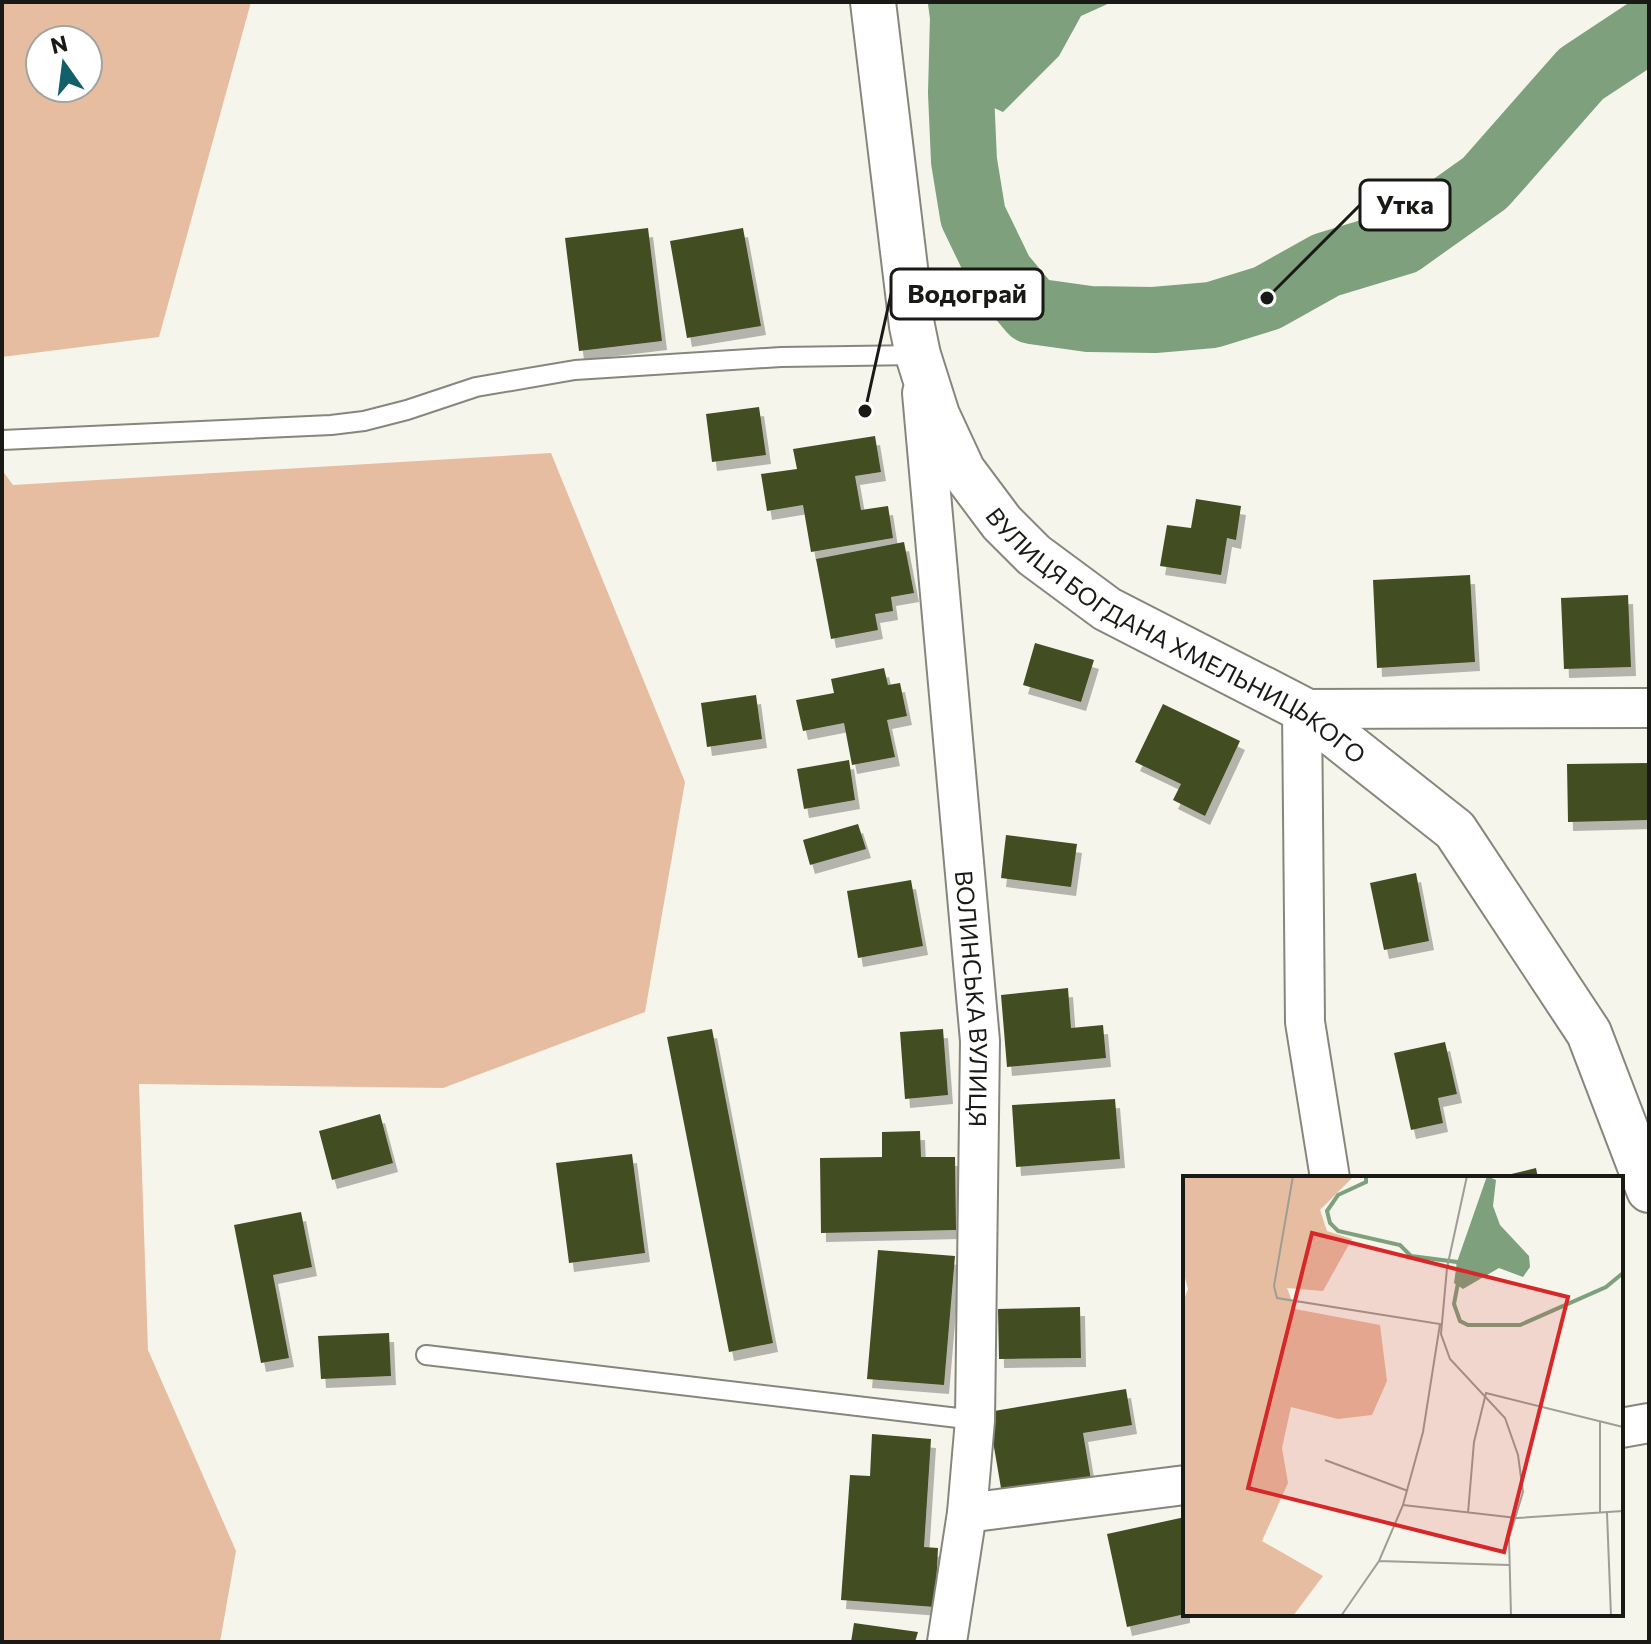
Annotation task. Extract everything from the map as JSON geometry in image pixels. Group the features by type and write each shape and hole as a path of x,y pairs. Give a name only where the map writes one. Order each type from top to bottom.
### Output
{"main road":[{"name":"ВУЛИЦЯ БОГДАНА ХМЕЛЬНИЦЬКОГО","path":"874,4 918,355 937,415 963,471 1002,523 1034,555 1107,609 1302,709 1455,830 1589,1033 1649,1190"}],"street":[{"name":"ВОЛИНСЬКА ВУЛИЦЯ","path":"918,355 980,1041 975,1420 967,1513 947,1642"},
{"path":"1330,1176 1305,1022 1302,709 1649,708"},
{"path":"1623,1428 1649,1423"},
{"path":"967,1513 1183,1485"}],"lane":[{"path":"2,440 364,421 476,387 575,370 781,357 918,355"},
{"path":"426,1355 975,1420"}],"shaded area":[{"path":"2,2 251,2 159,337 2,357"},
{"path":"931,2 1112,2 1081,16 1059,56 1003,112 961,93 938,88"},
{"path":"551,453 685,782 645,1012 443,1088 139,1084 148,1350 236,1551 220,1642 2,1642 2,470 13,485"}],"building":[{"path":"648,228 662,341 579,351 565,238"},
{"path":"743,228 761,326 687,338 670,241"},
{"path":"759,407 766,455 712,462 706,414"},
{"path":"875,436 881,472 855,476 861,510 888,506 893,538 811,552 803,505 767,511 761,474 797,469 793,449"},
{"path":"1196,499 1241,506 1236,540 1227,538 1221,575 1160,566 1167,525 1191,528"},
{"path":"904,542 914,593 891,597 893,611 875,614 878,630 831,639 816,559"},
{"path":"1470,575 1475,662 1377,668 1373,580"},
{"path":"1628,595 1631,667 1564,669 1561,598"},
{"path":"1035,643 1094,660 1081,702 1023,685"},
{"path":"884,668 888,685 900,683 907,716 887,720 895,757 852,765 844,723 803,731 796,700 834,693 831,679"},
{"path":"756,695 762,739 707,747 701,703"},
{"path":"1163,704 1240,741 1205,816 1173,800 1181,784 1135,762"},
{"path":"849,760 855,800 804,809 797,769"},
{"path":"1649,763 1649,820 1568,822 1567,764"},
{"path":"858,824 866,849 810,865 803,840"},
{"path":"1006,835 1077,844 1071,887 1001,878"},
{"path":"1416,873 1429,941 1384,950 1370,883"},
{"path":"911,880 923,946 858,958 847,891"},
{"path":"1068,988 1071,1028 1103,1025 1106,1058 1007,1067 1001,995"},
{"path":"712,1029 773,1343 729,1352 667,1037"},
{"path":"943,1029 948,1095 905,1099 900,1032"},
{"path":"1445,1042 1457,1094 1438,1098 1443,1123 1411,1130 1394,1053"},
{"path":"1115,1099 1120,1159 1016,1167 1012,1105"},
{"path":"380,1114 393,1163 332,1180 319,1131"},
{"path":"920,1131 921,1157 955,1157 956,1230 821,1233 820,1158 882,1157 882,1132"},
{"path":"632,1154 645,1253 569,1263 556,1163"},
{"path":"1536,1168 1538,1176 1503,1176"},
{"path":"301,1212 312,1267 273,1275 289,1358 261,1363 234,1225"},
{"path":"878,1250 955,1256 944,1385 867,1379"},
{"path":"1080,1307 1081,1358 999,1359 998,1309"},
{"path":"389,1333 391,1376 321,1379 318,1336"},
{"path":"1126,1389 1132,1425 1083,1433 1091,1480 1002,1494 988,1412"},
{"path":"872,1434 931,1439 924,1547 938,1548 935,1607 841,1600 850,1475 870,1476"},
{"path":"1183,1517 1183,1614 1127,1627 1107,1534"},
{"path":"854,1623 918,1632 915,1642 851,1642"}],"waterway":[{"path":"961,2 964,161 973,216 1001,274 1032,311 1089,319 1154,320 1212,315 1267,298 1326,265 1402,242 1485,183 1581,74 1649,29"}],"place":[{"name":"Утка","path":"1267,298"},
{"name":"Водограй","path":"865,411"}]}
